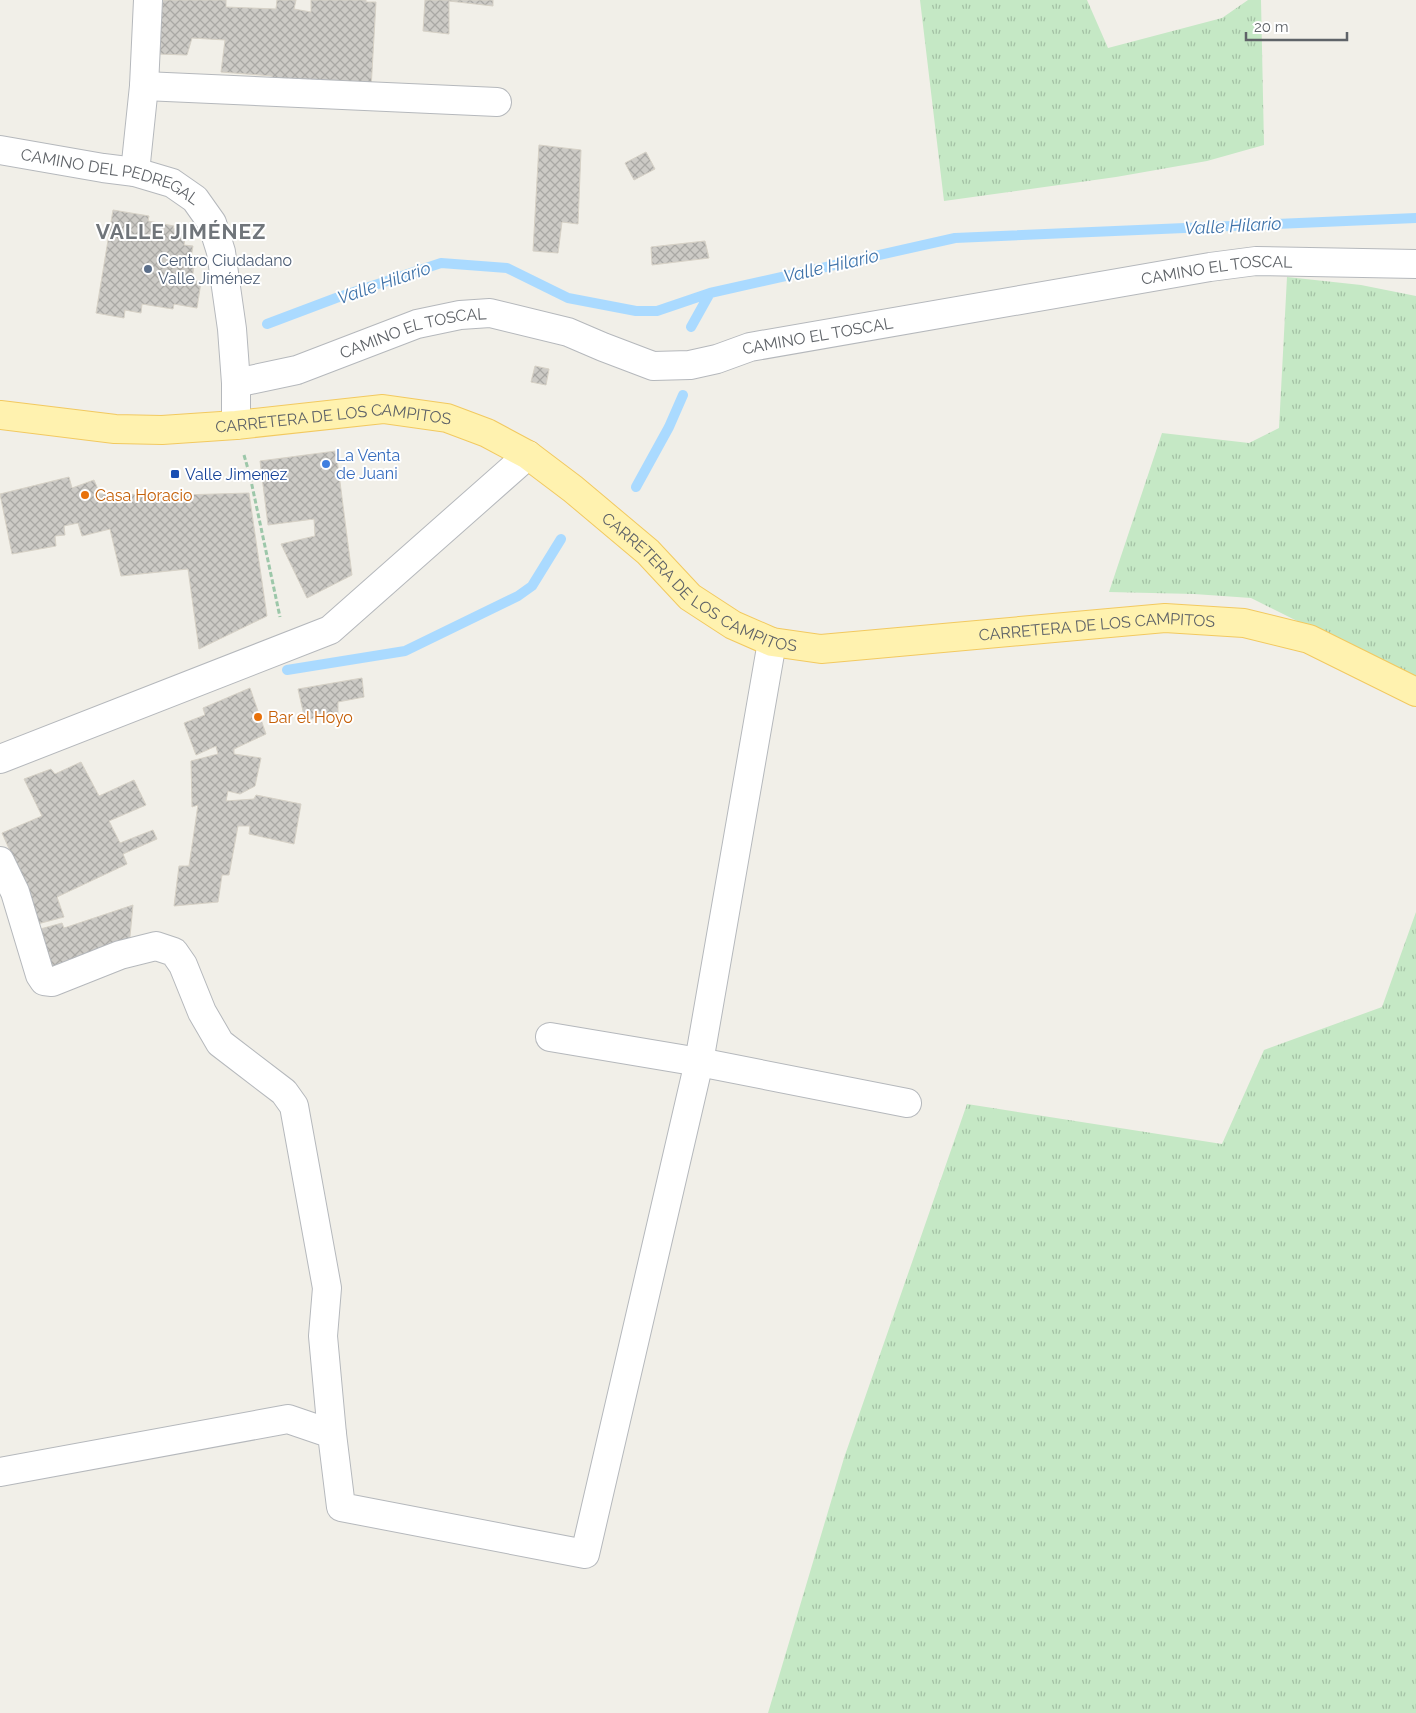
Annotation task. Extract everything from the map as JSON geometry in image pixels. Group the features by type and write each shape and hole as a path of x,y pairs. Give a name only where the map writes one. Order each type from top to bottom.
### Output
{"main road":[{"name":"CARRETERA DE LOS CAMPITOS","path":"0,415 115,429 162,430 236,425 383,409 448,418 487,433 528,455 573,489 648,552 690,597 733,625 772,642 821,649 1164,618 1244,623 1309,639 1416,692"}],"street":[{"path":"135,172 144,86 148,0"},
{"path":"144,86 497,102"},
{"name":"CAMINO DEL PEDREGAL","path":"0,150 135,172 172,183 194,199 212,223 221,252 232,330 236,384 236,425"},
{"name":"CAMINO EL TOSCAL","path":"236,384 297,370 417,324 460,315 490,313 568,332 653,366 690,365 717,359 750,346 1210,267 1256,261 1416,264"},
{"path":"0,759 330,630 528,455"},
{"path":"0,861 15,892 40,975 44,982 52,982 120,955 156,946 174,952 183,965 202,1012 220,1043 284,1092 294,1106 327,1288 323,1336 341,1507 585,1554 699,1062 772,642"},
{"path":"550,1036 699,1062 907,1103"},
{"path":"0,1472 288,1419 332,1434"}],"path":[{"path":"236,425 250,476 286,647"}],"green space":[{"path":"920,0 1087,0 1108,48 1222,18 1248,0 1261,0 1264,145 1207,161 1116,177 944,201"},
{"path":"1287,277 1361,285 1416,296 1416,680 1251,598 1194,594 1109,592 1162,433 1249,443 1279,428"},
{"path":"1416,912 1416,1713 768,1713 844,1458 967,1104 1222,1144 1264,1050 1382,1007"}],"building":[{"path":"163,0 226,0 226,7 276,9 277,0 296,0 294,9 311,12 311,0 366,0 366,2 376,2 371,89 272,85 272,76 221,72 225,40 192,38 187,55 157,54"},
{"path":"425,0 493,0 493,6 449,1 449,34 423,31"},
{"path":"539,145 581,150 578,224 562,222 558,253 533,251"},
{"path":"646,152 655,169 634,180 625,163"},
{"name":"Centro Ciudadano Valle Jiménez","path":"113,210 149,216 148,221 186,230 184,245 193,246 191,258 195,259 192,280 201,282 197,308 174,304 173,309 142,304 141,313 125,310 124,318 96,313"},
{"path":"705,241 709,258 652,265 651,247"},
{"path":"535,366 549,369 546,385 531,382"},
{"path":"336,451 352,575 307,598 281,544 315,536 314,519 268,525 260,461"},
{"path":"69,477 72,488 94,480 100,494 181,495 249,493 267,616 199,649 188,569 121,576 110,529 82,536 78,523 64,526 65,535 55,536 56,546 12,554 0,494"},
{"path":"362,678 364,697 338,702 338,714 305,720 298,689"},
{"path":"250,688 266,734 234,749 234,754 261,758 255,786 240,794 228,791 226,801 254,799 256,795 301,804 294,844 249,834 250,826 238,826 229,875 222,875 218,902 174,906 179,866 189,866 198,805 192,807 191,761 218,754 216,746 196,755 184,723 205,715 203,708"},
{"path":"81,762 99,796 134,780 146,805 109,821 120,843 153,830 157,839 123,854 127,864 57,897 64,917 30,926 29,893 2,833 42,816 24,779 51,769 55,774"},
{"path":"133,905 129,947 45,974 33,931 62,923 64,928"}],"waterway":[{"name":"Valle Hilario","path":"267,324 336,298 441,263 507,268 568,298 636,311 657,311 710,293 955,238 1416,218"},
{"path":"691,327 710,293"},
{"path":"636,487 669,427 683,395"},
{"path":"287,670 405,651 518,596 532,586 561,539"}],"place":[{"name":"Centro Ciudadano Valle Jiménez","path":"148,269"},
{"name":"La Venta de Juani","path":"326,464"},
{"name":"Valle Jimenez","path":"175,474"},
{"name":"Casa Horacio","path":"85,495"},
{"name":"Bar el Hoyo","path":"258,717"}],"district":[{"name":"VALLE JIMÉNEZ","path":"181,232"}]}
